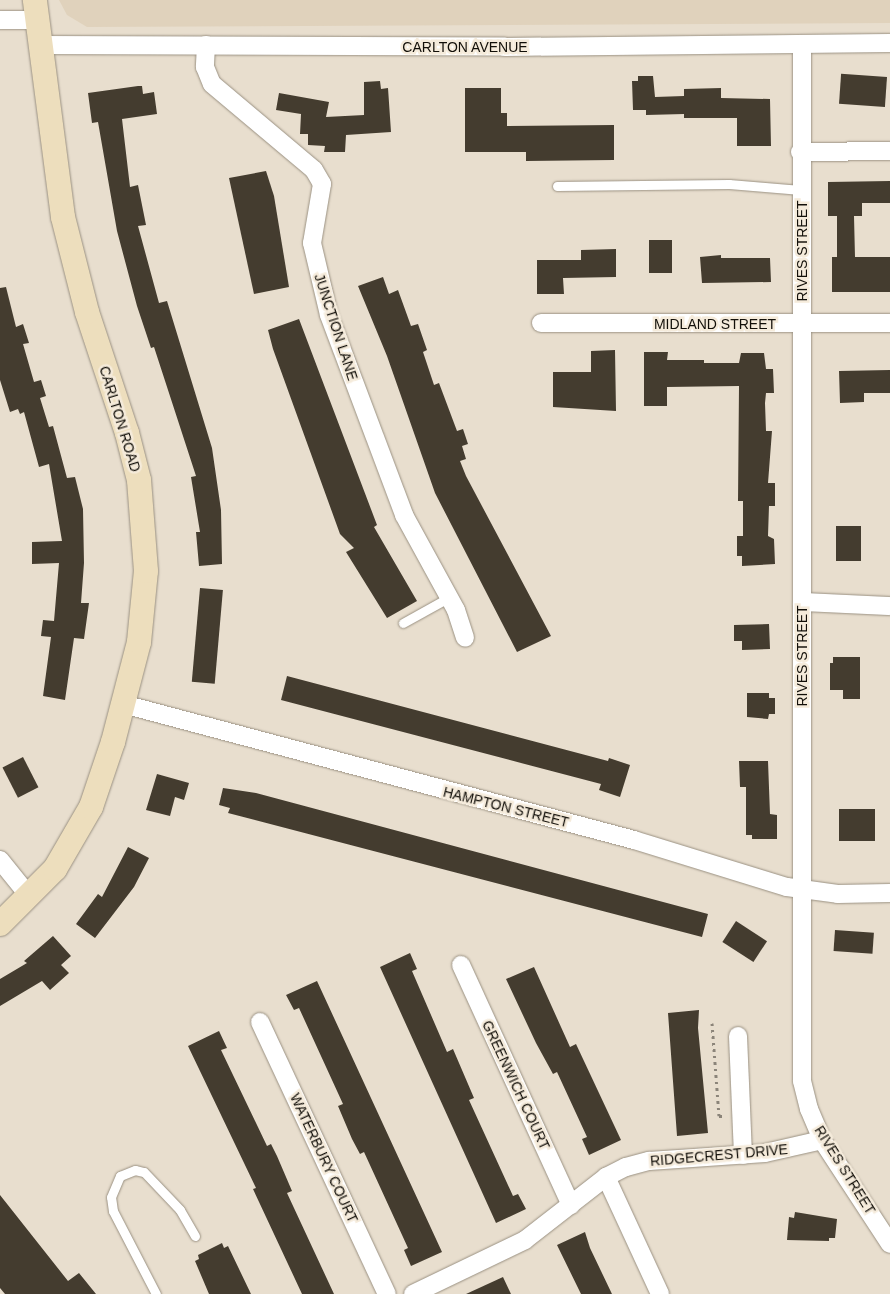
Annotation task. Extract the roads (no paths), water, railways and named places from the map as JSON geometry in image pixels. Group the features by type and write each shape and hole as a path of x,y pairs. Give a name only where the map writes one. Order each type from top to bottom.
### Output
{"main road":[{"name":"CARLTON ROAD","path":"0,924 30,897 55,869 91,806 123,704 144,607 145,528 127,433 71,255 54,161 36,10"}],"street":[{"path":"0,20 36,10"},
{"name":"CARLTON AVENUE","path":"40,45 890,43"},
{"name":"RIVES STREET","path":"802,44 800,152 802,324 802,1081 809,1109 822,1140 890,1244"},
{"name":"JUNCTION LANE","path":"206,45 205,67 212,84 314,170 322,184 312,243 329,315 404,515 448,598 465,638"},
{"path":"800,152 890,150"},
{"name":"MIDLAND STREET","path":"541,323 890,323"},
{"path":"802,602 890,606"},
{"name":"HAMPTON STREET","path":"123,704 634,840 801,890 838,894 890,893"},
{"path":"0,860 30,897"},
{"name":"GREENWICH COURT","path":"461,965 571,1206"},
{"name":"WATERBURY COURT","path":"260,1022 386,1294"},
{"path":"738,1036 743,1154"},
{"name":"RIDGECREST DRIVE","path":"413,1294 434,1289 525,1240 606,1177 649,1161 797,1148 822,1140"},
{"path":"606,1177 660,1294"}],"lane":[{"path":"557,186 729,184 801,190"},
{"path":"403,623 448,598"},
{"path":"156,1294 114,1211 112,1197 120,1176 128,1171 144,1172 180,1210 195,1236"}]}
